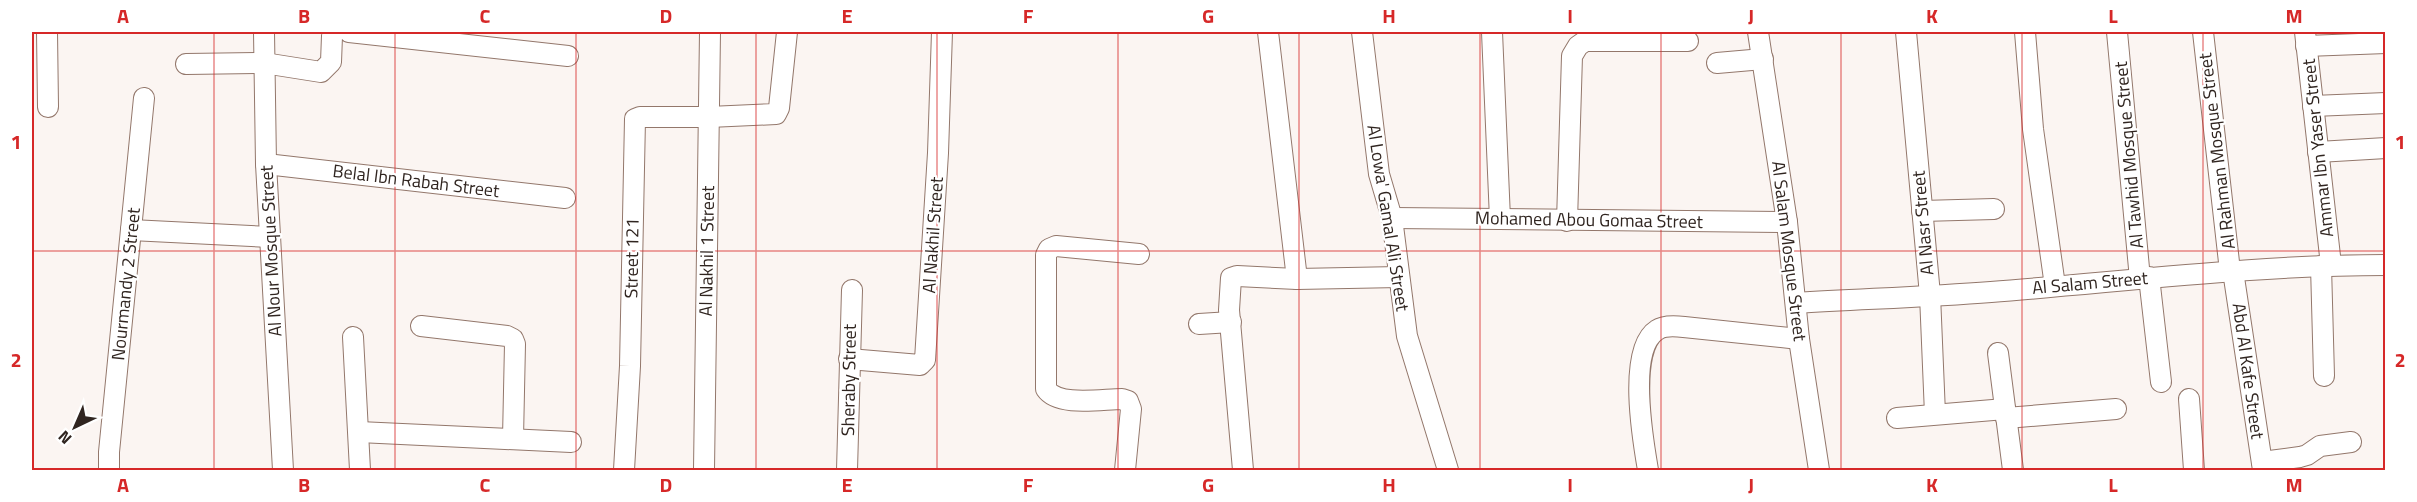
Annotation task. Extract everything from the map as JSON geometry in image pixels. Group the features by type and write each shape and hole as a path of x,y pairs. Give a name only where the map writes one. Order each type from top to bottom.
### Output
{"street":[{"path":"47,32 48,107"},
{"name":"Al Nour Mosque Street","path":"264,32 266,164 283,471"},
{"name":"Al Nakhil 1 Street","path":"704,471 710,32"},
{"path":"709,117 771,115 777,112 787,32"},
{"name":"Al Nakhil Street","path":"849,359 920,364 925,360 939,153 942,32"},
{"path":"1268,32 1297,279"},
{"name":"Al Lowa' Gamal Ali Street","path":"1362,32 1379,174 1392,218 1407,336 1448,471"},
{"path":"1492,32 1500,219"},
{"name":"Al Salam Mosque Street","path":"1758,32 1787,222 1800,339 1819,471"},
{"name":"Al Nasr Street","path":"1906,32 1930,295 1935,414"},
{"path":"2025,32 2032,129 2055,286"},
{"name":"Al Tawhid Mosque Street","path":"2117,32 2144,278 2161,382"},
{"name":"Al Rahman Mosque Street","path":"2203,32 2232,271"},
{"path":"186,64 264,63 321,72 331,62 337,33 568,56"},
{"path":"1567,220 1572,56 1578,46 1593,36 1688,41"},
{"path":"2306,39 2385,43"},
{"name":"Ammar Ibn Yaser Street","path":"2306,39 2318,152 2326,266 2324,376"},
{"path":"1717,63 1763,59"},
{"name":"Nourmandy 2 Street","path":"109,471 144,98"},
{"path":"2313,106 2385,103"},
{"name":"Street 121","path":"624,471 630,366 634,123 639,117 709,117"},
{"path":"2318,152 2385,148"},
{"name":"Belal Ibn Rabah Street","path":"266,164 565,198"},
{"path":"1922,211 1994,209"},
{"name":"Mohamed Abou Gomaa Street","path":"1392,218 1787,222"},
{"path":"131,230 270,237"},
{"path":"1125,471 1131,409 1128,401 1122,399 1058,399 1046,389 1046,255 1049,249 1056,246 1139,255"},
{"name":"Al Salam Street","path":"1796,303 1989,292 2232,271 2385,265"},
{"name":"Abd Al Kafe Street","path":"2232,271 2262,466"},
{"path":"1243,471 1231,322 1230,283 1233,277 1297,279 1399,277"},
{"name":"Sheraby Street","path":"847,471 852,290"},
{"path":"1199,324 1231,322"},
{"path":"421,326 507,336 513,339 515,344 513,438"},
{"path":"1648,471 1640,417 1640,370 1647,342 1656,330 1678,326 1800,339"},
{"path":"353,337 360,471"},
{"path":"1998,354 2013,471"},
{"path":"2189,399 2194,471"},
{"path":"1897,418 1935,414 2006,414 2116,409"},
{"path":"359,432 571,442"},
{"path":"2262,466 2307,456 2320,446 2351,442"}]}
